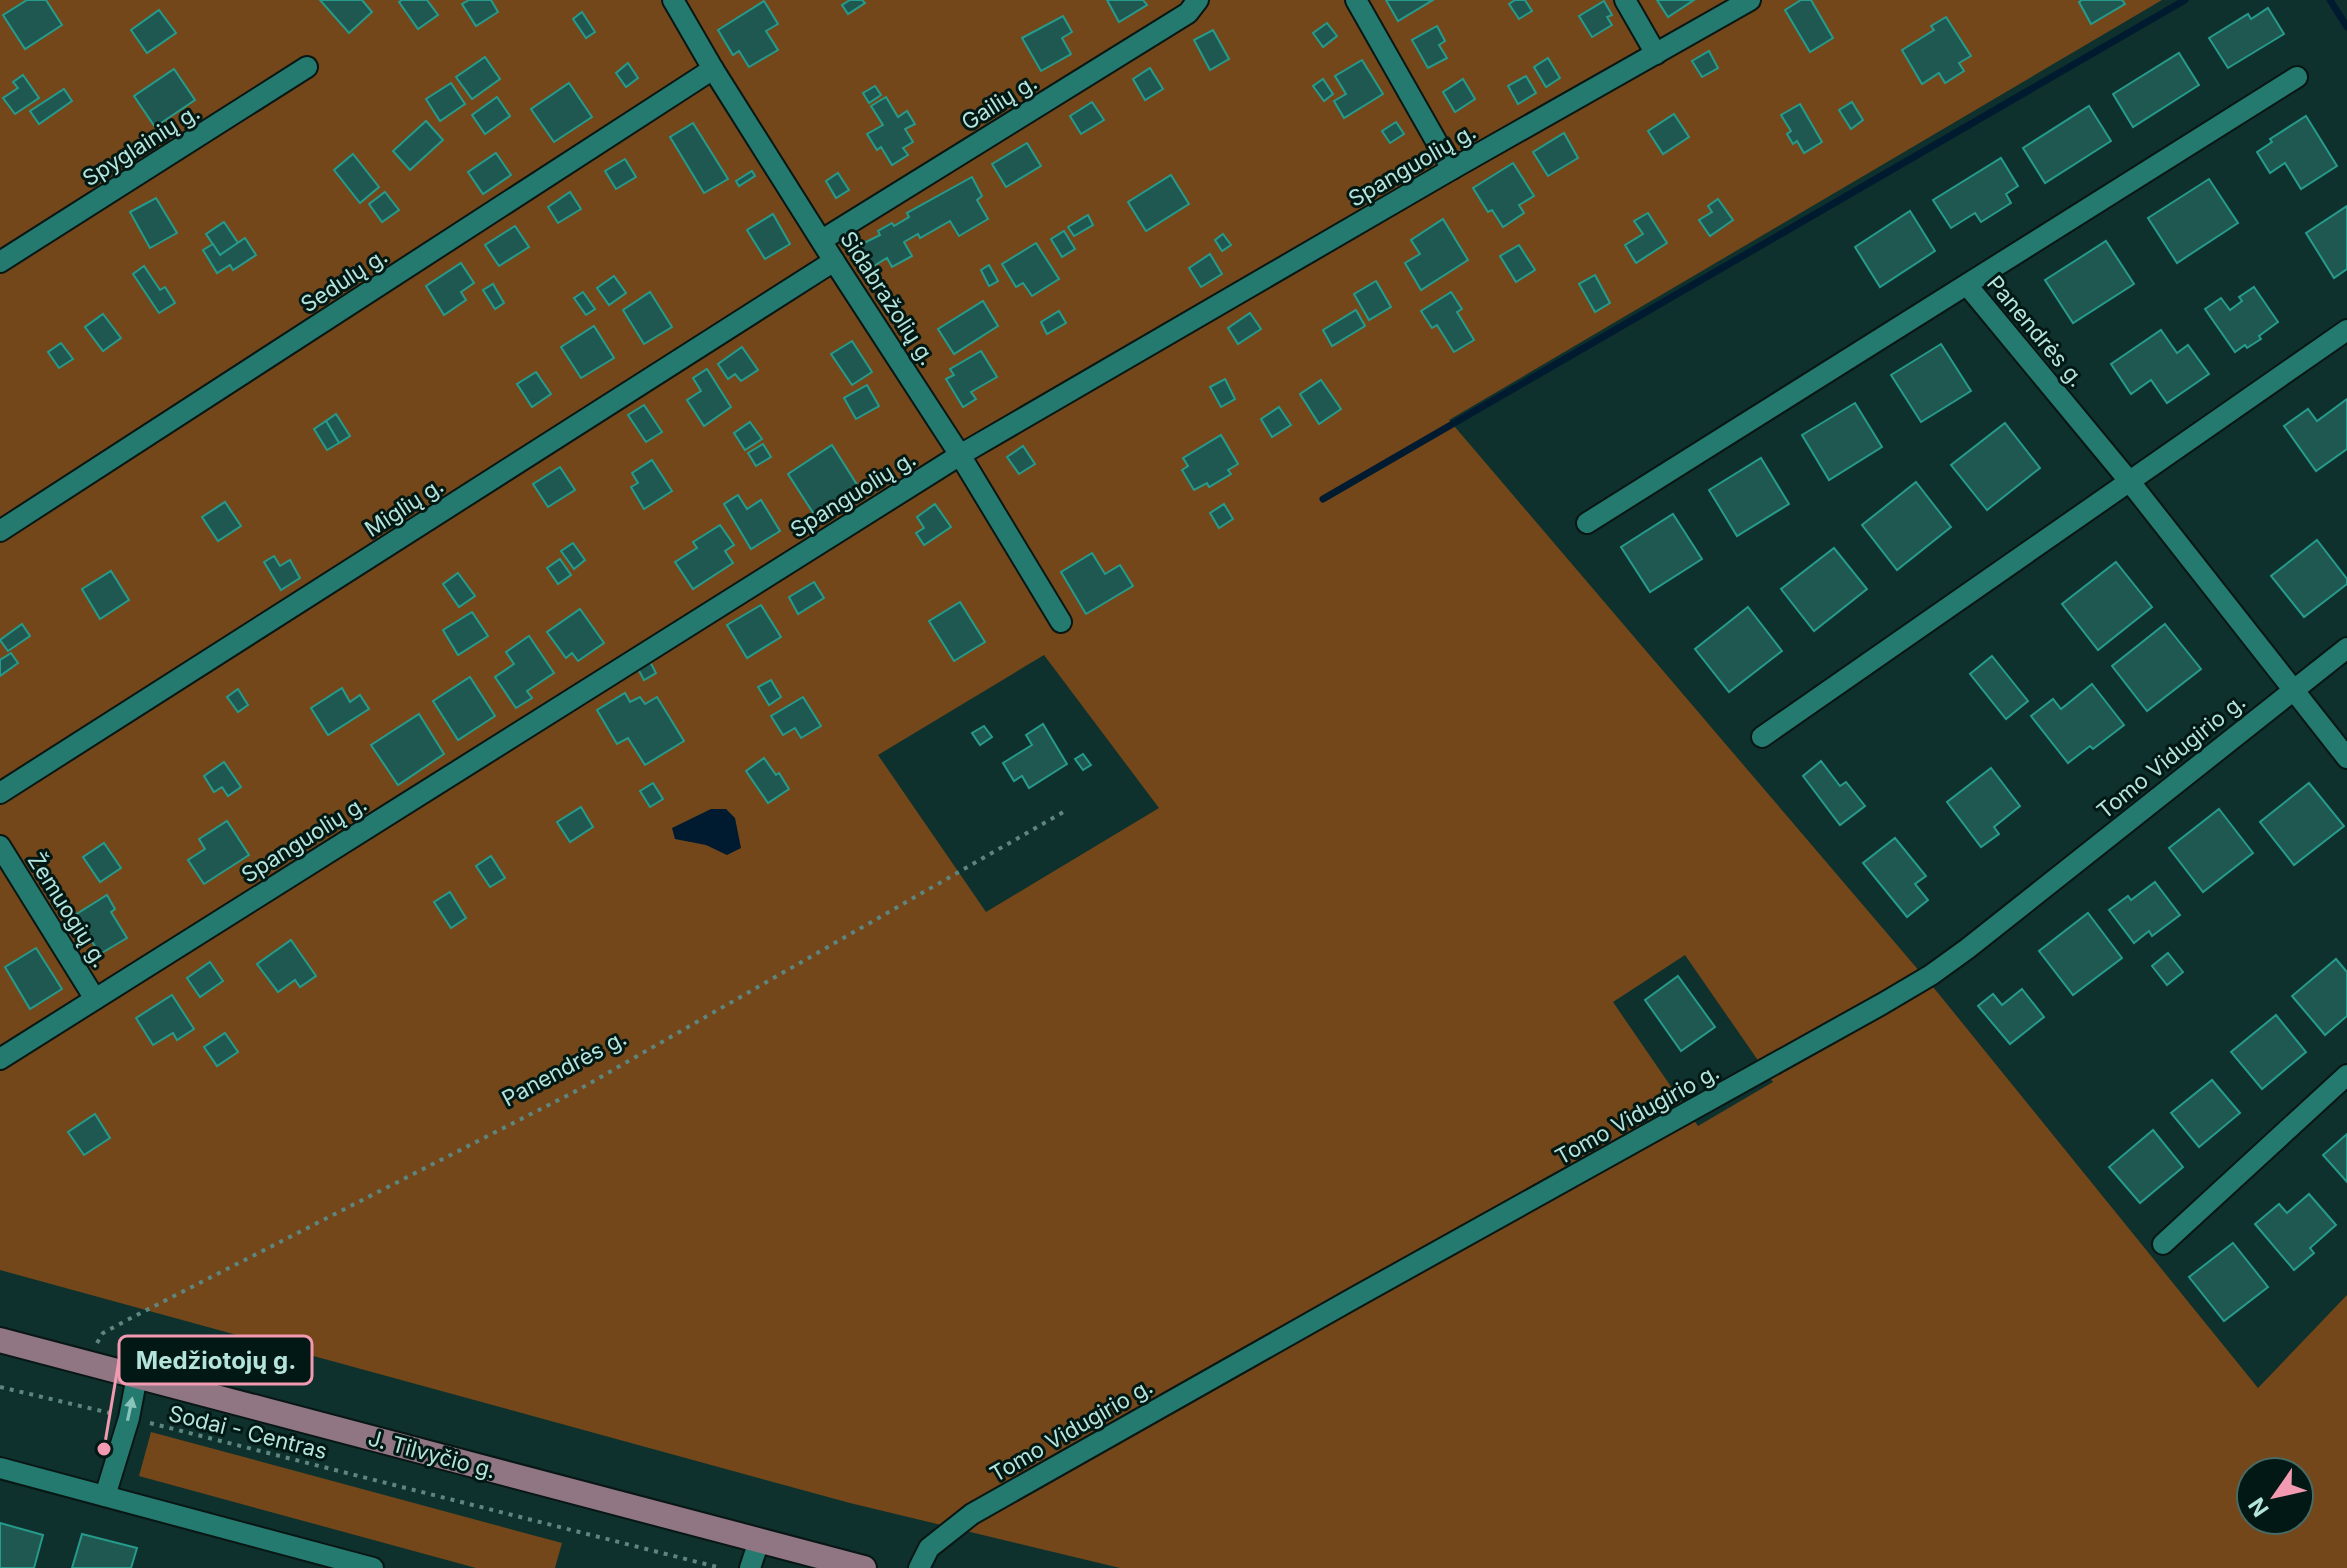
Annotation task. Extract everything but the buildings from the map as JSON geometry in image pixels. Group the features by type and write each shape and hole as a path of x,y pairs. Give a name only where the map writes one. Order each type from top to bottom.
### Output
{"main road":[{"name":"J. Tilvyčio g.","path":"0,1340 864,1568"}],"street":[{"name":"Sidabražolių g.","path":"673,0 834,261 960,455 1061,622"},
{"name":"Gailių g.","path":"822,240 1188,13 1198,0"},
{"path":"1356,0 1452,169"},
{"path":"1625,0 1656,54"},
{"name":"Spanguolių g.","path":"0,1059 960,455 1750,0"},
{"name":"Spyglainių g.","path":"0,262 307,67"},
{"name":"Sedulų g.","path":"0,531 713,69"},
{"path":"1967,285 2297,77"},
{"name":"Miglių g.","path":"0,793 834,261"},
{"name":"Panendrės g.","path":"1587,523 1967,285 2130,482 2347,758"},
{"path":"1762,737 2347,330"},
{"name":"Tomo Vidugirio g.","path":"919,1568 929,1548 972,1514 1931,975 2347,648"},
{"name":"Žemuogių g.","path":"0,846 95,999"},
{"path":"2163,1244 2347,1075"},
{"path":"105,1496 129,1418 137,1376"},
{"path":"0,1468 345,1564 373,1568"},
{"path":"750,1568 759,1541"}],"path":[{"name":"Panendrės g.","path":"88,1363 103,1333 578,1090 1067,810"},
{"name":"Sodai - Centras","path":"0,1387 721,1568"}],"shaded area":[{"path":"0,0 2162,0 1449,420 1938,993 2258,1388 2347,1295 2347,1568 1120,1568 850,1503 0,1270","holes":["1044,655 1159,808 986,912 878,755","1685,955 1773,1082 1698,1126 1613,1002"]},
{"path":"151,1432 562,1543 555,1568 476,1568 139,1476"}],"water":[{"path":"711,809 726,809 735,818 741,848 727,855 706,845 675,839 672,828"}],"waterway":[{"path":"1323,499 2185,0"},
{"path":"2330,0 2347,27"}],"place":[{"name":"Medžiotojų g.","path":"104,1449"}]}
